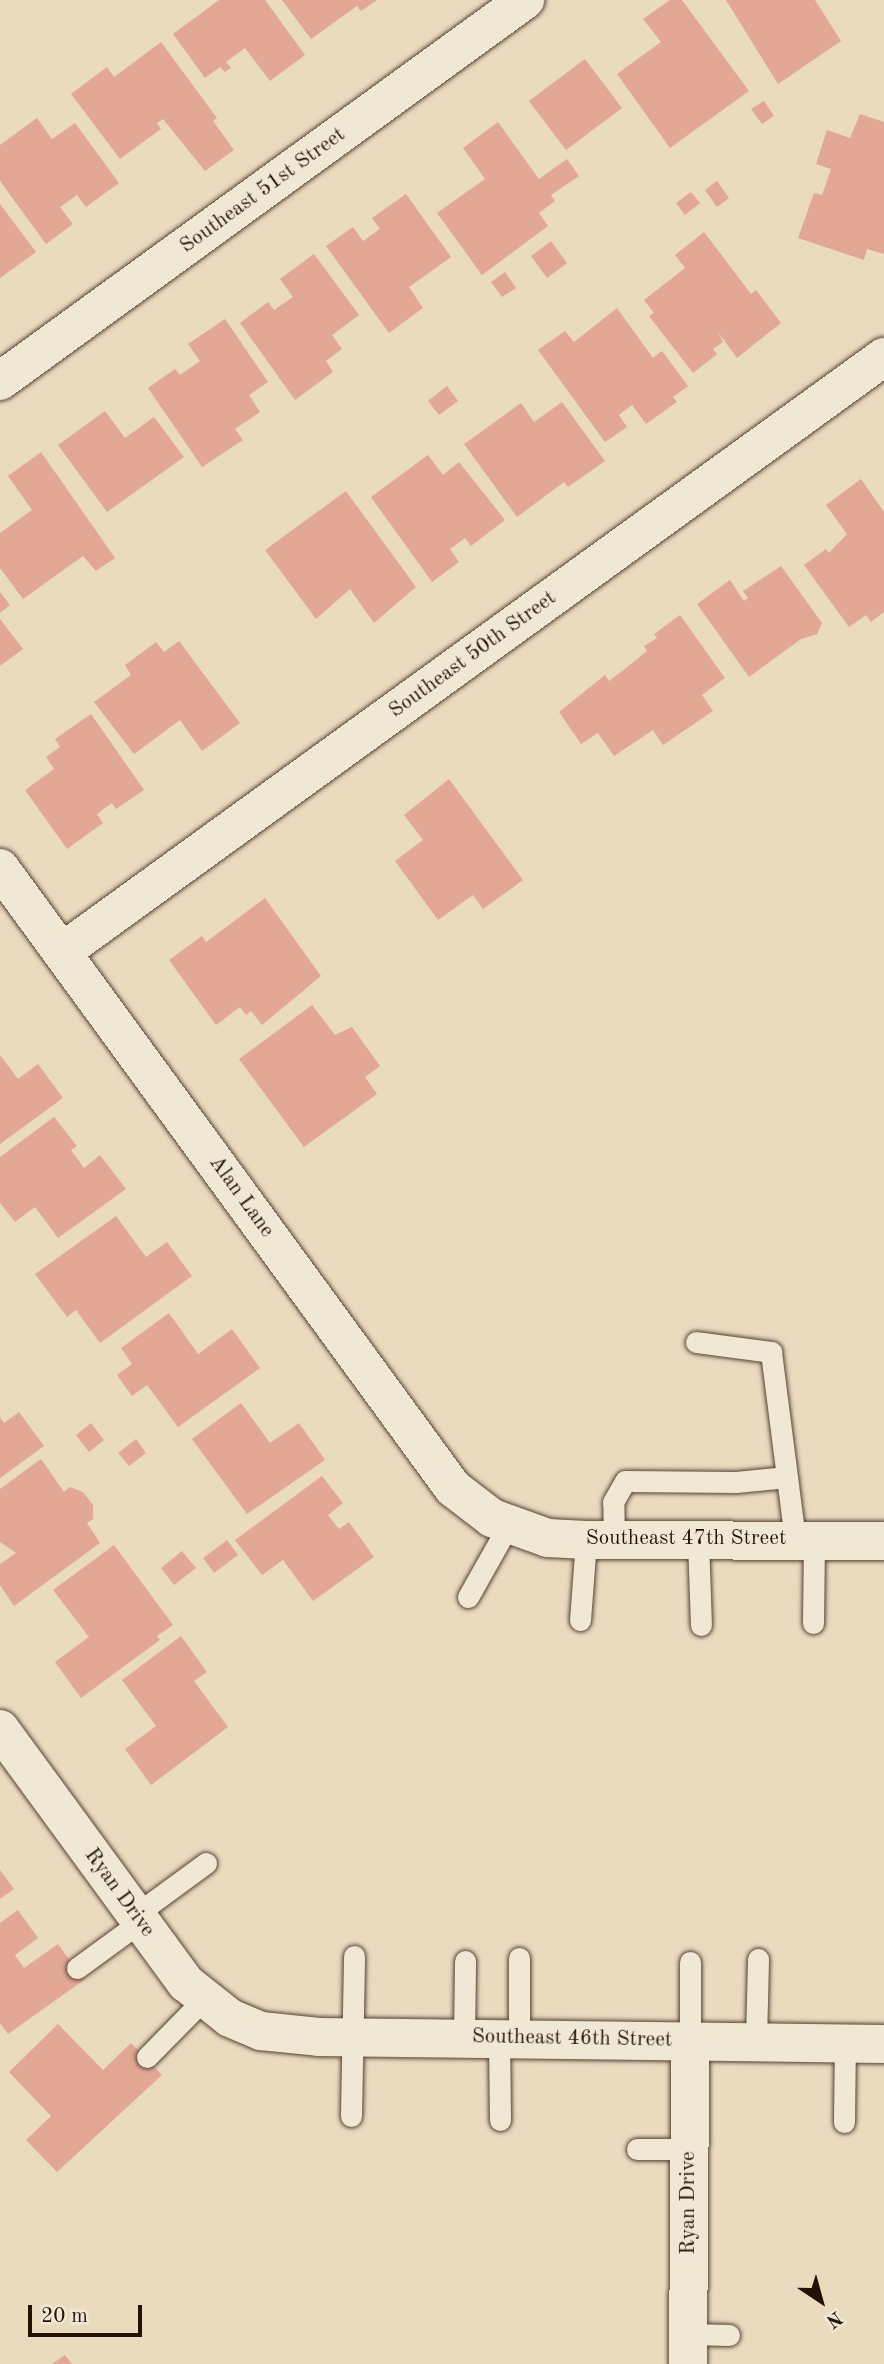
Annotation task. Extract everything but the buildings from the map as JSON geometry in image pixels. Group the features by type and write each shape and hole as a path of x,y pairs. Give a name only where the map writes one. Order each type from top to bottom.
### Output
{"street":[{"name":"Southeast 51st Street","path":"0,381 525,0"},
{"name":"Southeast 50th Street","path":"62,952 884,357"},
{"name":"Alan Lane","path":"0,867 453,1488 500,1522"},
{"name":"Southeast 47th Street","path":"500,1522 548,1538 884,1541"},
{"name":"Ryan Drive","path":"0,1729 137,1919 204,2000 230,2018 261,2031"},
{"name":"Southeast 46th Street","path":"261,2031 352,2037 884,2044"},
{"name":"Ryan Drive","path":"689,2349 690,2042"}],"lane":[{"path":"696,1342 771,1352 787,1478 805,1539 813,1623"},
{"path":"580,1620 600,1540 613,1502 625,1480 736,1482 787,1478"},
{"path":"468,1597 500,1522"},
{"path":"698,1540 701,1625"},
{"path":"77,1968 206,1863"},
{"path":"351,2116 354,1956"},
{"path":"494,2038 519,1958"},
{"path":"756,2042 758,1959"},
{"path":"465,1961 494,2038 500,2120"},
{"path":"690,1962 690,2042"},
{"path":"148,2057 204,2000"},
{"path":"844,2122 845,2043"},
{"path":"637,2149 690,2150"},
{"path":"689,2349 729,2336"}]}
